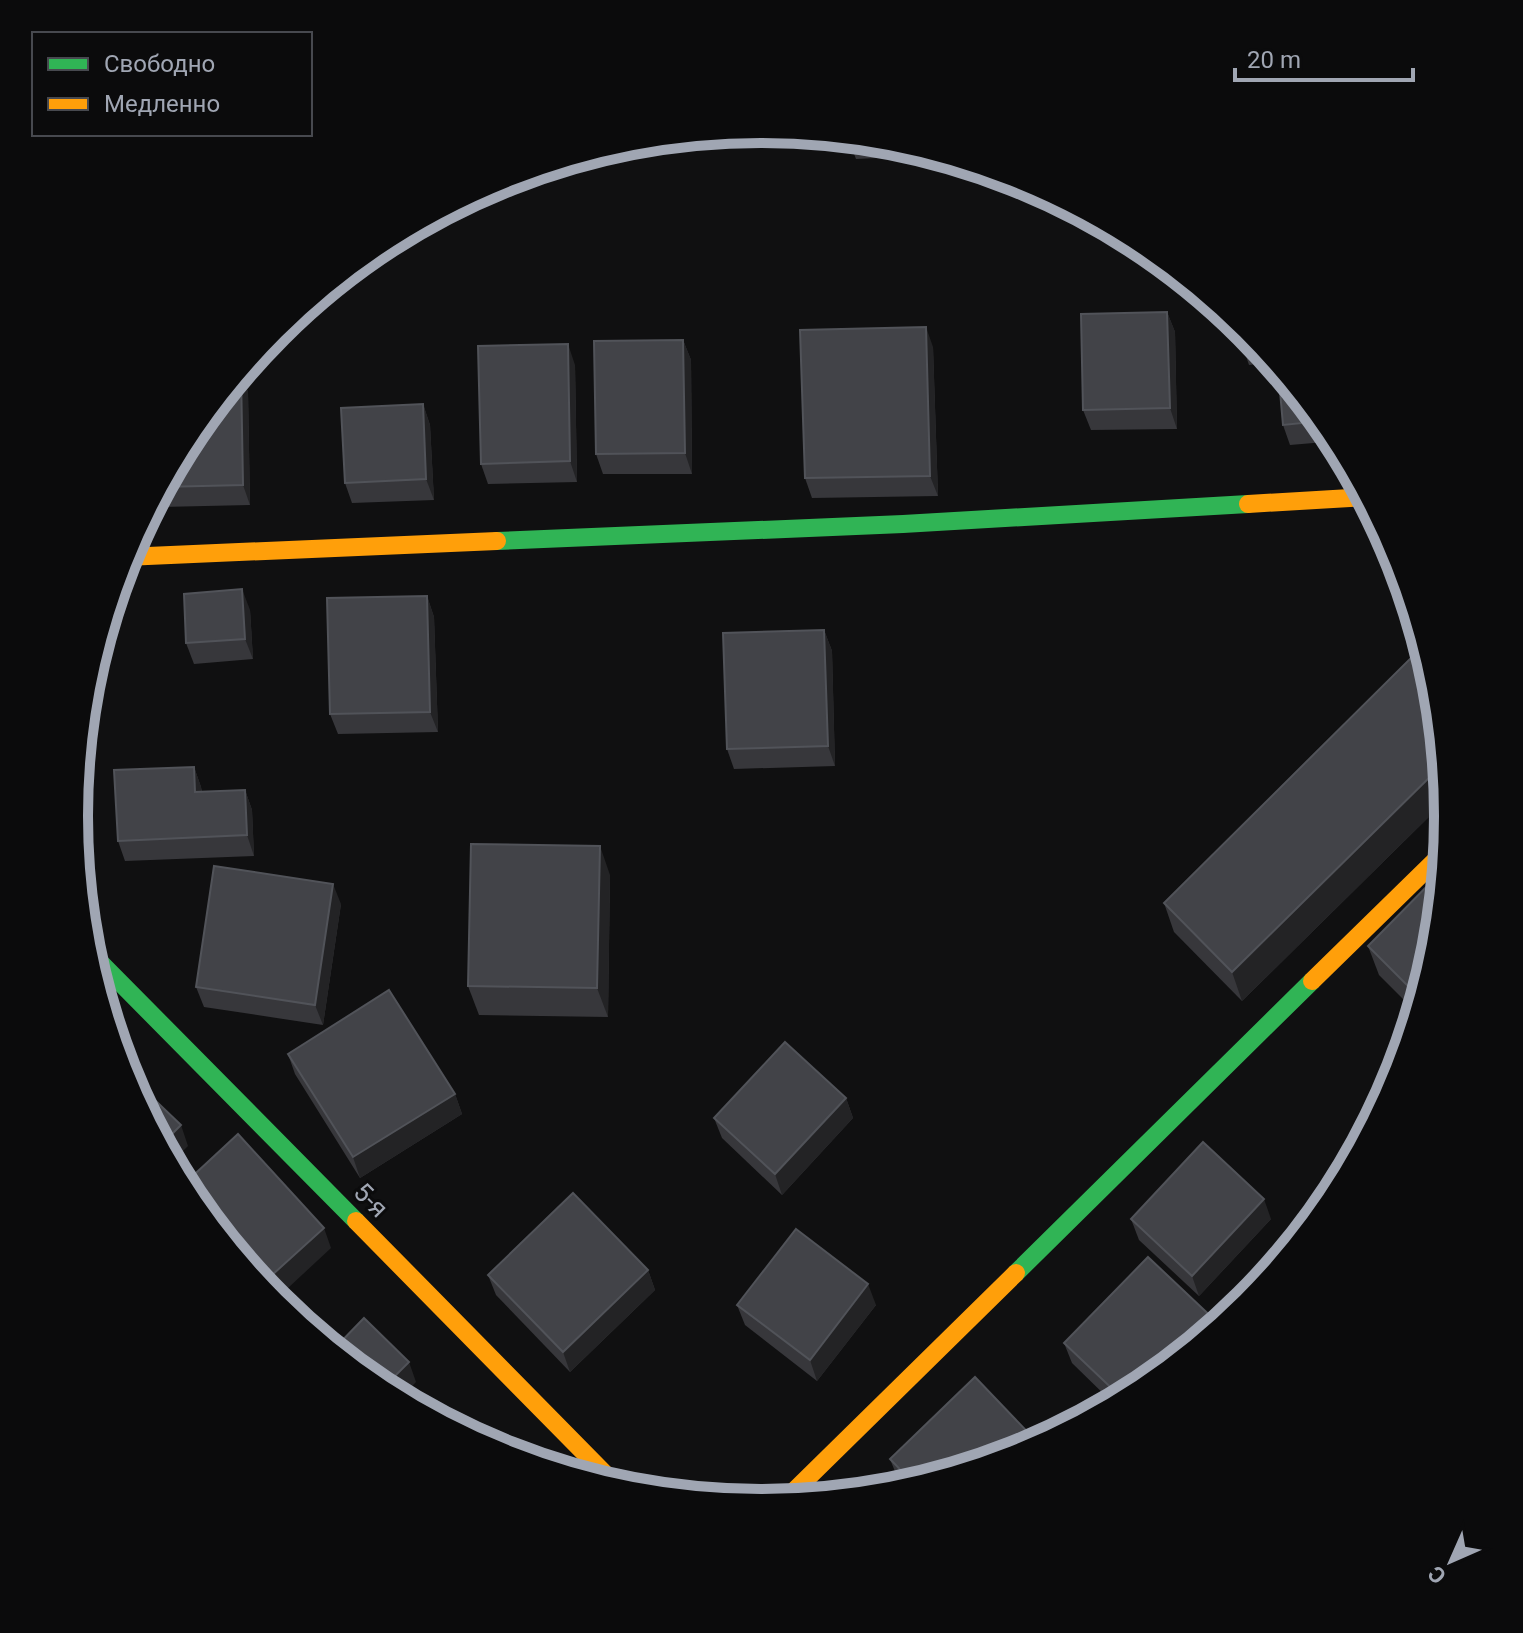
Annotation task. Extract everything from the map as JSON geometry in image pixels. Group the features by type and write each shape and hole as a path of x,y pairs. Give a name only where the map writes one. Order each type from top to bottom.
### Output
{"street":[{"path":"140,556 887,525 1355,498"},
{"path":"796,1489 1434,862"},
{"name":"5-я","path":"106,968 602,1470"}],"building":[{"path":"1167,312 1170,408 1083,410 1081,314"},
{"path":"926,327 930,476 805,478 800,330"},
{"path":"683,340 685,453 596,454 594,341"},
{"path":"568,344 570,461 481,464 478,346"},
{"path":"1280,386 1307,422 1283,425"},
{"path":"241,389 243,485 174,487"},
{"path":"423,404 426,479 345,483 341,408"},
{"path":"242,589 245,639 186,643 184,594"},
{"path":"427,596 430,712 330,714 327,598"},
{"path":"824,630 828,746 727,749 723,633"},
{"path":"1415,654 1434,773 1232,972 1164,903"},
{"path":"194,767 195,792 245,790 247,835 118,841 114,770"},
{"path":"471,844 600,846 597,988 468,986"},
{"path":"214,866 333,884 315,1005 196,987"},
{"path":"1432,882 1412,990 1368,946"},
{"path":"389,990 455,1094 353,1157 288,1054"},
{"path":"785,1042 846,1098 775,1174 714,1118"},
{"path":"148,1093 181,1125 169,1137"},
{"path":"238,1134 324,1228 270,1277 227,1227 193,1176"},
{"path":"1203,1142 1264,1199 1192,1276 1131,1219"},
{"path":"573,1193 648,1270 563,1352 488,1275"},
{"path":"796,1229 868,1284 810,1360 737,1305"},
{"path":"1148,1257 1212,1317 1172,1351 1114,1390 1064,1343"},
{"path":"364,1318 409,1362 392,1379 340,1342"},
{"path":"975,1377 1030,1434 978,1454 905,1474 890,1459"}],"traffic: fast":[{"path":"497,541 903,524 1248,504"},
{"path":"106,968 356,1221"},
{"path":"1016,1273 1312,981"}],"traffic: slow":[{"path":"1248,504 1355,498"},
{"path":"140,556 497,541"},
{"path":"1312,981 1434,862"},
{"path":"356,1221 602,1470"},
{"path":"796,1489 1016,1273"}]}
